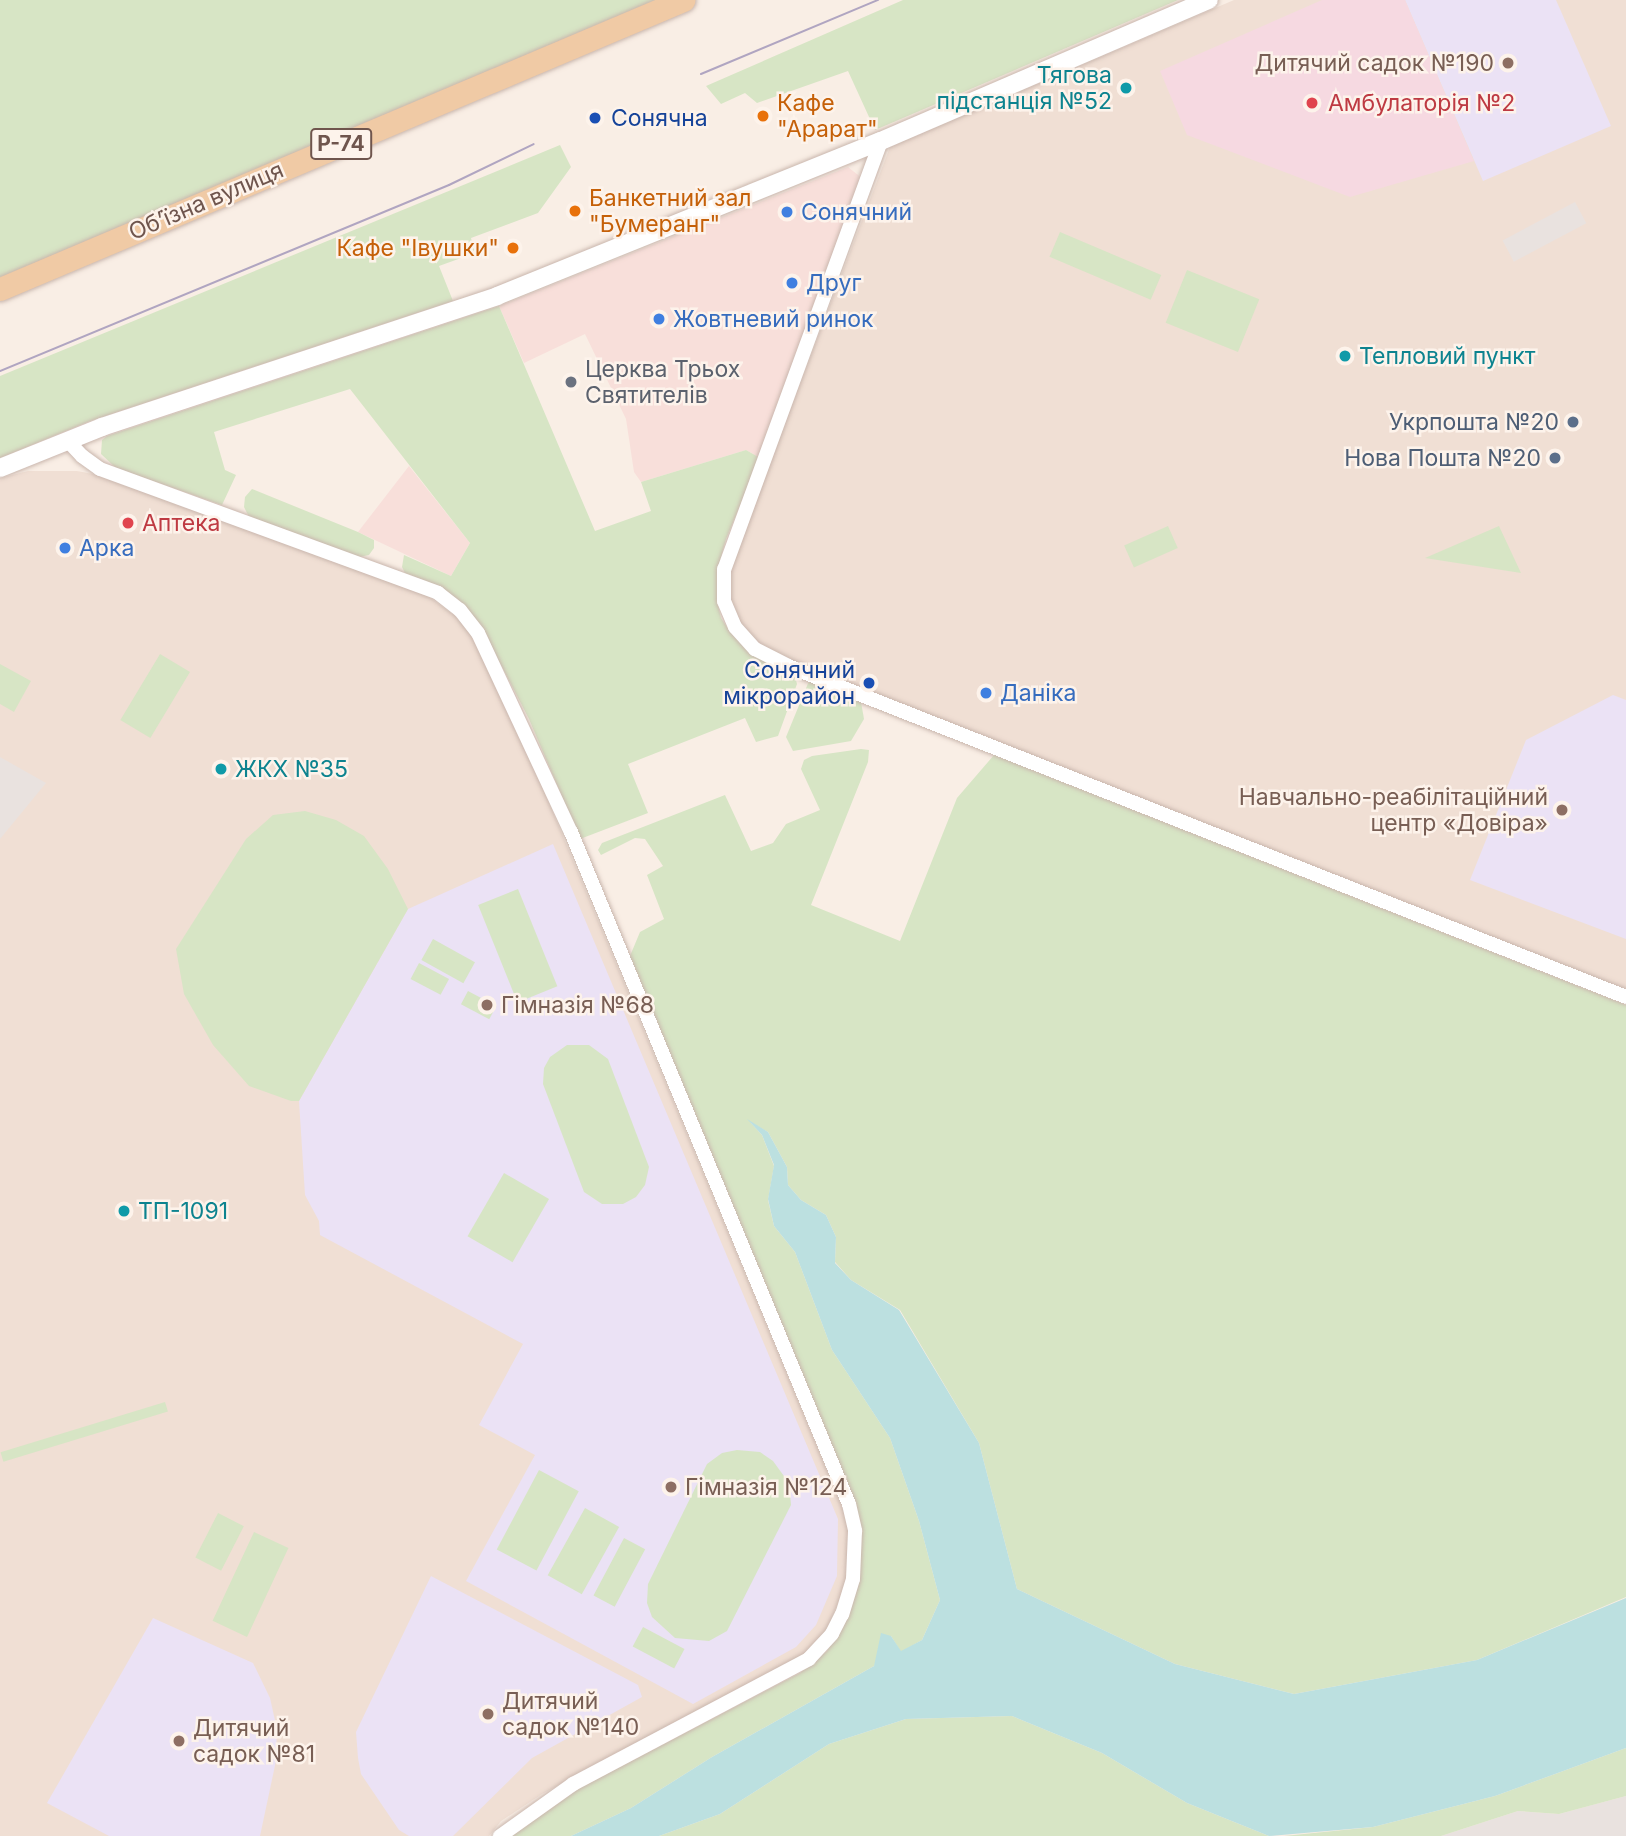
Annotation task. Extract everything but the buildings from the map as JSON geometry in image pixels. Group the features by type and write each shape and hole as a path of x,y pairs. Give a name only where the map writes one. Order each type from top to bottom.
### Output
{"main road":[{"name":"Обʼїзна вулиця","path":"0,289 682,0"}],"street":[{"path":"0,468 67,439 497,296 881,141 1209,0"},
{"path":"881,141 724,569 724,601 735,627 755,649 788,666 1626,997"},
{"path":"67,439 82,456 100,469 438,593 460,610 478,633 575,840 849,1504 855,1531 853,1579 842,1614 832,1633 809,1659 573,1784 500,1836"}],"shaded area":[{"name":"Сонячний мікрорайон","path":"1234,0 1626,0 1626,990 793,662 759,645 740,623 730,599 730,570 890,147"},
{"name":"Амбулаторія №2","path":"1322,0 1405,0 1474,161 1350,197 1187,135 1160,71"},
{"name":"Дитячий садок №190","path":"1405,0 1556,0 1611,126 1483,181"},
{"name":"Жовтневий ринок","path":"848,167 863,179 760,458 746,450 641,482 634,472 626,419 585,334 524,363 499,306"},
{"path":"1575,202 1586,223 1514,262 1503,240"},
{"path":"409,466 470,543 451,576 358,532"},
{"path":"28,471 77,471 93,474 428,596 455,616 473,637 517,726 846,1517 849,1533 847,1579 827,1631 805,1654 542,1794 501,1821 489,1836 0,1836 0,478"},
{"name":"Навчально-реабілітаційний центр «Довіра»","path":"1613,695 1626,700 1626,939 1470,880 1526,740"},
{"path":"0,757 46,783 0,839"},
{"path":"553,844 838,1519 837,1576 816,1625 796,1647 693,1704 466,1581 535,1455 479,1425 523,1344 320,1235 319,1221 305,1195 299,1101 408,909"},
{"name":"Дитячий садок №140","path":"431,1576 638,1685 642,1697 532,1758 453,1836 409,1836 399,1830 361,1774 356,1732"},
{"name":"Дитячий садок №81","path":"153,1618 253,1663 270,1698 276,1725 277,1756 260,1836 109,1836 47,1803"},
{"path":"1626,1796 1626,1836 1441,1836 1518,1811 1559,1814"}],"green space":[{"path":"0,0 683,0 0,289"},
{"path":"903,0 1178,0 875,130 848,71 757,103 745,93 721,104 706,86"},
{"path":"560,145 571,167 538,213 471,238 475,253 439,266 453,301 90,421 0,458 0,376"},
{"path":"1060,232 1161,275 1151,300 1049,257"},
{"path":"1187,270 1259,299 1238,352 1166,323"},
{"path":"499,306 595,531 651,511 641,482 746,450 760,458 726,539 718,568 717,601 721,618 730,632 795,676 797,684 778,736 756,742 745,718 628,764 648,813 580,839 529,719 483,630 441,588 405,573 402,567 404,555 451,576 470,543 350,389 214,432 225,470 236,475 222,505 116,468 101,454 102,440 107,436"},
{"path":"252,489 358,532 374,540 374,548 369,555 359,557 249,517 244,507 245,497"},
{"path":"1168,526 1178,548 1134,567 1124,546"},
{"path":"1499,526 1521,573 1425,558"},
{"path":"160,654 190,672 150,738 120,720"},
{"path":"0,664 31,681 14,712 0,704"},
{"path":"809,681 861,702 864,719 851,741 793,751 786,737"},
{"path":"869,750 868,762 811,905 900,941 957,798 994,755 1626,1005 1626,1597 1477,1660 1294,1694 1175,1664 1017,1589 979,1443 900,1310 851,1280 835,1262 836,1237 826,1215 801,1200 788,1185 787,1167 768,1132 750,1122 762,1135 774,1166 768,1200 774,1226 795,1252 832,1350 890,1438 919,1521 940,1600 922,1640 901,1652 891,1636 874,1666 712,1757 631,1808 571,1836 512,1836 580,1788 800,1673 827,1651 848,1616 855,1502 630,956 640,932 664,919 647,875 663,866 645,839 635,838 601,855 598,850 602,843 725,795 751,851 773,843 786,824 820,810 801,769 804,760 812,756"},
{"path":"305,811 336,820 364,836 388,869 408,909 299,1101 291,1101 249,1086 213,1045 184,994 176,949 246,839 273,815"},
{"path":"518,889 557,986 517,1002 478,905"},
{"path":"433,939 475,962 463,983 421,960"},
{"path":"419,963 449,979 441,995 411,979"},
{"path":"468,991 496,1006 489,1019 461,1004"},
{"path":"567,1045 589,1045 608,1059 649,1167 645,1185 636,1197 623,1204 602,1204 584,1192 543,1084 544,1068 550,1057"},
{"path":"504,1173 549,1199 513,1262 468,1236"},
{"path":"165,1402 168,1412 3,1462 1,1452"},
{"path":"737,1450 760,1452 773,1461 789,1483 791,1505 727,1631 709,1641 675,1638 652,1617 647,1603 648,1584 707,1464 722,1453"},
{"path":"539,1470 579,1491 536,1571 497,1549"},
{"path":"585,1508 619,1527 582,1594 548,1575"},
{"path":"218,1513 244,1526 221,1571 195,1558"},
{"path":"254,1532 288,1548 247,1637 213,1621"},
{"path":"624,1538 645,1549 615,1607 593,1595"},
{"path":"643,1627 684,1649 674,1668 633,1646"},
{"path":"1012,1716 1102,1753 1187,1803 1269,1836 659,1836 720,1814 829,1744 906,1719"},
{"path":"1626,1748 1626,1796 1559,1814 1518,1811 1441,1836 1284,1836 1373,1827 1495,1796"}],"water":[{"path":"747,1119 768,1132 787,1167 788,1185 801,1200 826,1215 836,1237 835,1263 851,1280 899,1310 979,1443 1017,1589 1175,1664 1294,1694 1477,1660 1626,1598 1626,1748 1495,1796 1373,1827 1269,1836 1187,1803 1102,1753 1012,1716 906,1719 829,1744 720,1814 659,1836 571,1836 631,1808 712,1757 874,1666 881,1633 891,1636 901,1651 922,1640 940,1600 919,1521 890,1438 832,1350 795,1252 774,1226 768,1199 774,1165 762,1135"}],"tram line":[{"path":"701,74 878,0"},
{"path":"0,371 449,185 534,144"}],"place":[{"name":"Дитячий садок №190","path":"1508,63"},
{"name":"Тягова підстанція №52","path":"1126,88"},
{"name":"Амбулаторія №2","path":"1312,103"},
{"name":"Кафе \"Арарат\"","path":"763,116"},
{"name":"Сонячна","path":"595,118"},
{"name":"Банкетний зал \"Бумеранг\"","path":"575,211"},
{"name":"Сонячний","path":"787,212"},
{"name":"Кафе \"Івушки\"","path":"513,248"},
{"name":"Друг","path":"792,283"},
{"name":"Жовтневий ринок","path":"659,319"},
{"name":"Тепловий пункт","path":"1345,356"},
{"name":"Церква Трьох Святителів","path":"571,382"},
{"name":"Укрпошта №20","path":"1573,422"},
{"name":"Нова Пошта №20","path":"1555,458"},
{"name":"Аптека","path":"128,523"},
{"name":"Арка","path":"65,548"},
{"name":"Сонячний мікрорайон","path":"869,683"},
{"name":"Даніка","path":"986,693"},
{"name":"ЖКХ №35","path":"221,769"},
{"name":"Навчально-реабілітаційний центр «Довіра»","path":"1562,810"},
{"name":"Гімназія №68","path":"487,1005"},
{"name":"ТП-1091","path":"124,1211"},
{"name":"Гімназія №124","path":"671,1487"},
{"name":"Дитячий садок №140","path":"488,1714"},
{"name":"Дитячий садок №81","path":"179,1741"}]}
